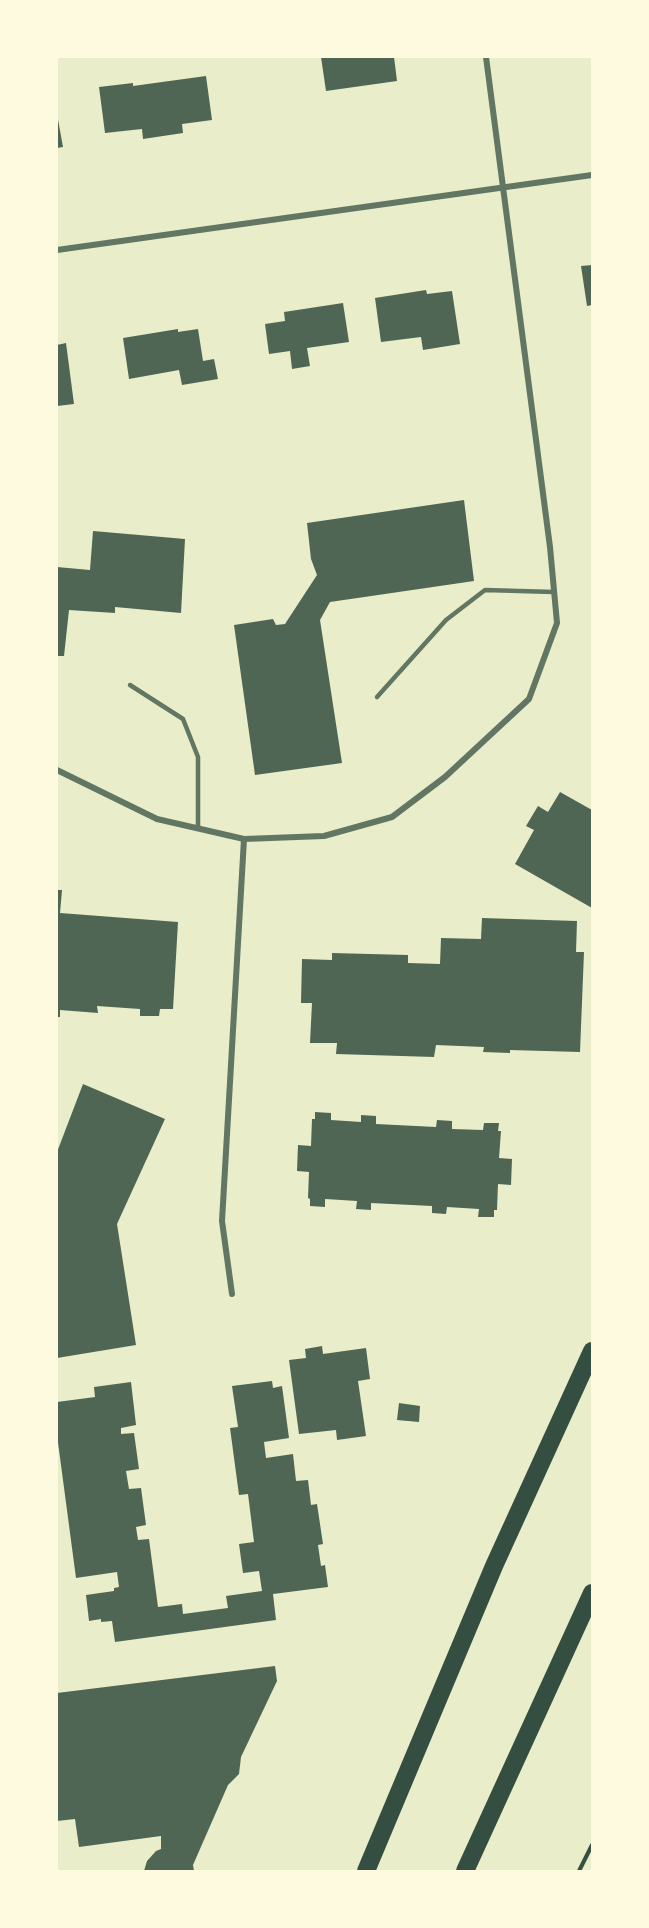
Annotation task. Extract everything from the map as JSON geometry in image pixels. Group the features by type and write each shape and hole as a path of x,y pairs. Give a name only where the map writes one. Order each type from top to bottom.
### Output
{"highway":[{"path":"366,1871 494,1566 592,1350"},
{"path":"465,1871 592,1593"}],"street":[{"path":"57,770 157,819 244,839 324,836 392,817 445,777 529,699 557,623 486,57"},
{"path":"57,250 299,214 414,201 592,175"},
{"path":"232,1294 222,1221 244,839"}],"lane":[{"path":"377,698 446,620 485,590 554,592"},
{"path":"130,685 183,718 198,757 198,828"}],"path":[{"path":"579,1871 592,1845"}],"building":[{"path":"321,57 394,57 397,81 326,91"},
{"path":"206,76 212,120 182,124 183,133 143,139 142,129 105,133 99,87 133,83 133,86"},
{"path":"57,114 63,147 57,148"},
{"path":"592,265 592,305 587,306 581,266"},
{"path":"426,290 427,294 452,291 460,344 423,350 421,337 381,342 375,298"},
{"path":"343,303 349,342 307,348 310,366 292,369 290,351 269,354 265,324 285,321 284,312"},
{"path":"178,329 178,332 198,329 203,361 214,359 218,379 182,385 179,370 129,379 123,338"},
{"path":"66,343 74,404 57,406 57,345"},
{"path":"464,500 474,581 330,602 320,620 342,763 255,775 234,625 273,619 276,625 285,624 317,575 311,559 307,523"},
{"path":"93,531 185,539 181,613 115,607 115,613 69,610 64,656 57,656 57,567 90,570"},
{"path":"560,792 592,810 592,908 515,864 534,830 526,826 538,806 548,812"},
{"path":"57,890 62,890 60,913 178,922 173,1009 160,1009 159,1016 140,1016 140,1009 97,1006 98,1013 60,1010 60,1017 57,1017"},
{"path":"482,918 577,921 576,952 584,952 580,1052 510,1050 510,1053 483,1052 484,1047 436,1045 434,1057 336,1054 337,1043 310,1043 312,1003 301,1003 302,959 332,960 332,953 408,955 408,963 440,964 441,938 481,939"},
{"path":"83,1084 165,1119 117,1224 136,1345 57,1358 57,1152"},
{"path":"315,1112 331,1113 331,1120 361,1122 361,1115 376,1116 376,1124 436,1127 437,1120 452,1121 452,1129 483,1130 484,1123 499,1123 498,1131 501,1131 499,1158 512,1159 511,1185 498,1184 497,1210 494,1210 494,1217 478,1217 479,1209 447,1207 446,1214 432,1213 432,1206 371,1203 371,1210 356,1209 357,1201 325,1199 325,1207 310,1206 309,1172 297,1171 298,1145 311,1146 312,1119 315,1119"},
{"path":"322,1346 323,1354 366,1348 370,1379 358,1381 366,1436 337,1440 336,1430 299,1434 289,1360 306,1358 305,1349"},
{"path":"272,1381 273,1388 282,1386 289,1438 264,1442 266,1458 293,1454 296,1481 308,1480 311,1505 317,1504 323,1544 318,1545 321,1566 325,1565 328,1587 273,1594 276,1620 115,1642 112,1621 101,1622 101,1619 89,1621 86,1595 114,1591 114,1588 119,1587 117,1572 76,1578 57,1435 57,1402 95,1397 94,1387 131,1382 136,1425 121,1428 121,1434 134,1433 139,1469 126,1471 129,1489 141,1488 146,1525 136,1527 138,1540 149,1539 158,1607 182,1604 183,1614 228,1608 226,1596 262,1591 259,1571 243,1573 239,1544 254,1542 248,1494 239,1495 230,1428 238,1427 232,1386"},
{"path":"399,1403 420,1406 419,1422 397,1420"},
{"path":"275,1666 277,1681 241,1757 239,1774 228,1785 193,1865 194,1871 144,1871 147,1861 161,1849 161,1836 79,1847 75,1819 57,1821 57,1693"}]}
